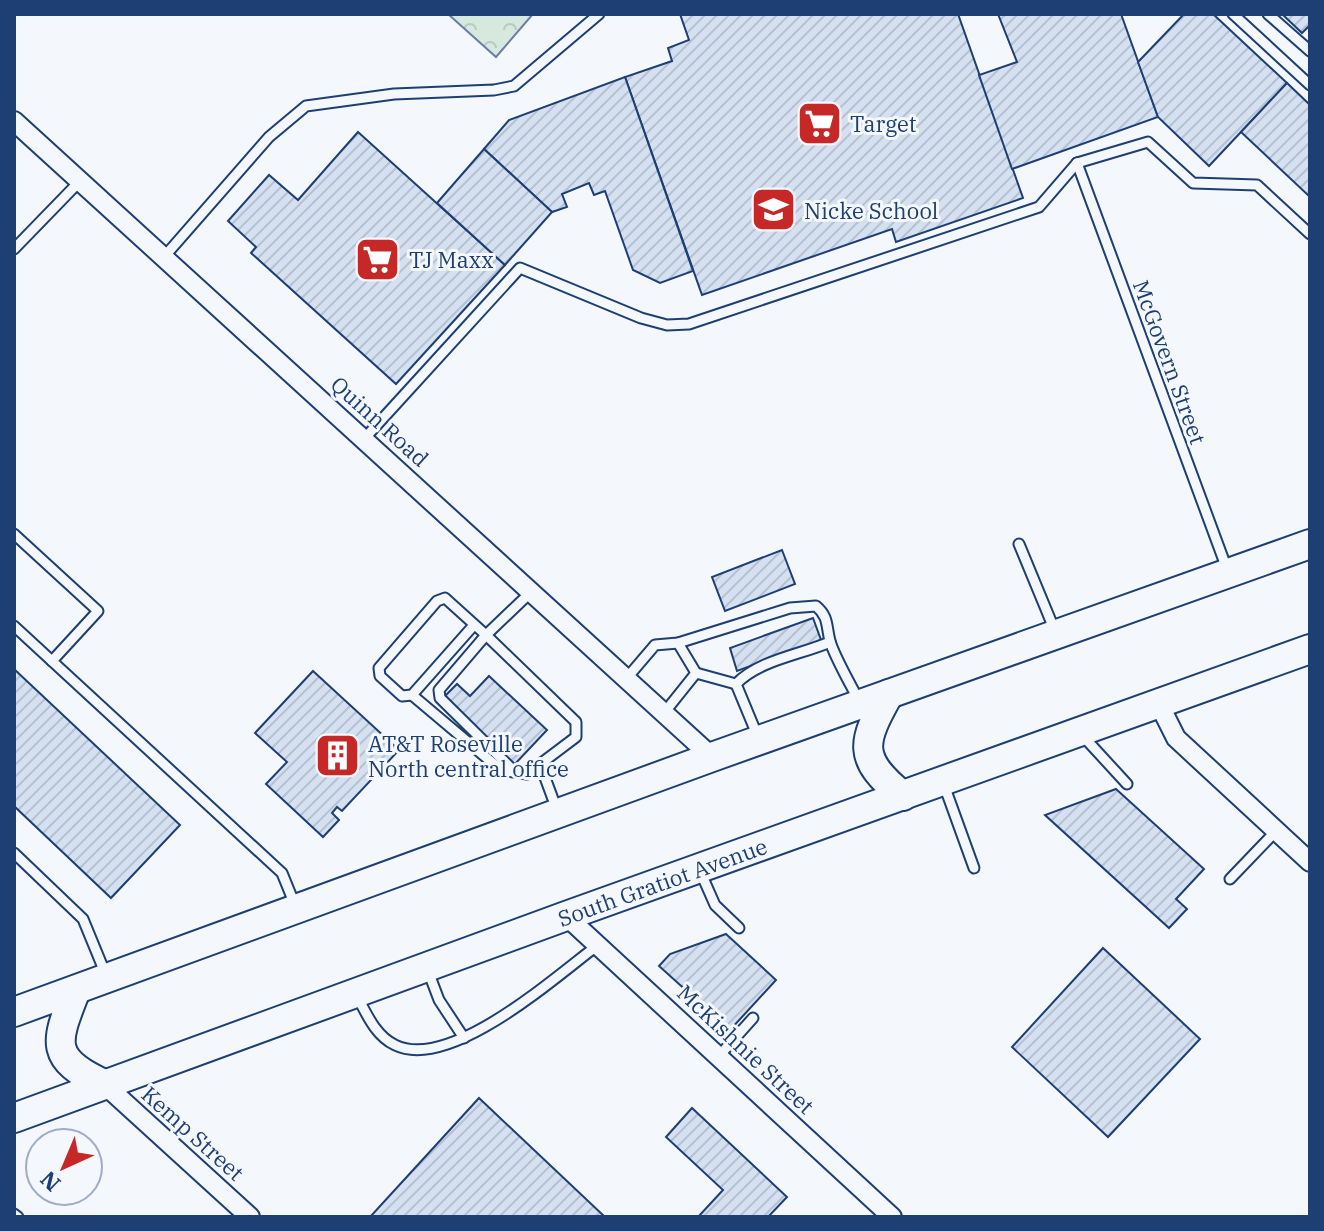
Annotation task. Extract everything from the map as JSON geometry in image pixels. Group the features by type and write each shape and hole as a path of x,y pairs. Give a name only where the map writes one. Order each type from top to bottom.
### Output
{"main road":[{"path":"14,1012 712,757 1310,544"},
{"name":"South Gratiot Avenue","path":"14,1118 1310,649"},
{"path":"889,694 870,728 867,746 872,764 883,780 903,796"},
{"path":"76,990 61,1027 60,1045 67,1061 80,1073 104,1084"}],"street":[{"name":"Quinn Road","path":"14,121 712,757"},
{"path":"1159,704 1176,738 1310,862"},
{"name":"McKishnie Street","path":"566,916 892,1217"},
{"name":"Kemp Street","path":"104,1084 250,1217"}],"lane":[{"path":"164,257 269,137 306,106 394,94 494,90 514,86 599,14"},
{"path":"1233,14 1310,85"},
{"path":"1268,14 1310,51"},
{"path":"364,439 520,268 641,318 667,325 689,324 1039,207 1077,163 1148,142 1193,183 1257,185 1310,234"},
{"name":"McGovern Street","path":"1077,163 1228,573"},
{"path":"14,249 80,181"},
{"path":"14,534 98,611 52,661"},
{"path":"1019,544 1056,635"},
{"path":"515,772 440,698 439,690 486,635 531,592"},
{"path":"412,695 501,770 527,774 576,737 576,722 486,635 445,598 437,601 379,668 380,676 402,696 412,695 474,625"},
{"path":"626,679 655,645 678,643 805,605 816,606 829,625 830,642 860,704"},
{"path":"14,626 282,873 297,908"},
{"path":"736,684 743,677 766,666 830,642"},
{"path":"678,643 696,673 736,684"},
{"path":"664,714 696,673"},
{"path":"736,684 760,740"},
{"path":"1080,732 1127,784"},
{"path":"540,764 558,813"},
{"path":"943,781 974,868"},
{"path":"1230,879 1276,831"},
{"path":"14,853 83,919 107,978"},
{"path":"699,868 715,905 739,928"},
{"path":"355,993 371,1024 395,1045 421,1051 464,1038 501,1018 598,945"},
{"path":"426,967 439,1000 464,1038"},
{"path":"719,1056 753,1018"}],"green space":[{"path":"448,14 533,14 496,57"}],"building":[{"name":"Target","path":"680,14 958,14 1023,198 896,242 892,229 702,295 625,77 672,61 668,48 689,40"},
{"path":"998,14 1121,14 1158,117 1012,169 979,75 1017,62"},
{"path":"1184,14 1213,14 1287,83 1209,166 1158,117 1138,62"},
{"path":"1282,14 1310,14 1310,25 1302,33"},
{"path":"625,77 693,271 660,283 633,270 605,191 594,195 589,183 562,194 567,207 552,212 484,149 509,120"},
{"path":"1287,83 1310,105 1310,197 1241,132"},
{"name":"TJ Maxx","path":"358,132 505,265 396,384 251,253 256,247 228,221 269,175 298,200"},
{"path":"484,149 552,212 505,265 437,203"},
{"path":"782,550 795,584 725,611 712,577"},
{"path":"813,618 821,640 737,671 730,648"},
{"path":"14,669 180,825 111,898 14,806"},
{"name":"AT&T Roseville North central office","path":"313,671 399,750 342,811 337,807 332,813 339,820 323,837 266,784 287,762 255,733"},
{"path":"489,676 547,730 514,765 443,698 457,684 470,696"},
{"path":"1116,789 1204,869 1176,899 1187,909 1169,928 1045,815"},
{"path":"726,934 776,980 730,1030 659,966 670,954"},
{"path":"1103,948 1200,1039 1108,1137 1012,1047"},
{"path":"479,1098 605,1217 370,1217"},
{"path":"692,1108 787,1197 768,1217 698,1217 723,1190 666,1137"}],"place":[{"name":"Target","path":"819,123"},
{"name":"Nicke School","path":"773,210"},
{"name":"TJ Maxx","path":"378,259"},
{"name":"AT&T Roseville North central office","path":"337,756"}]}
